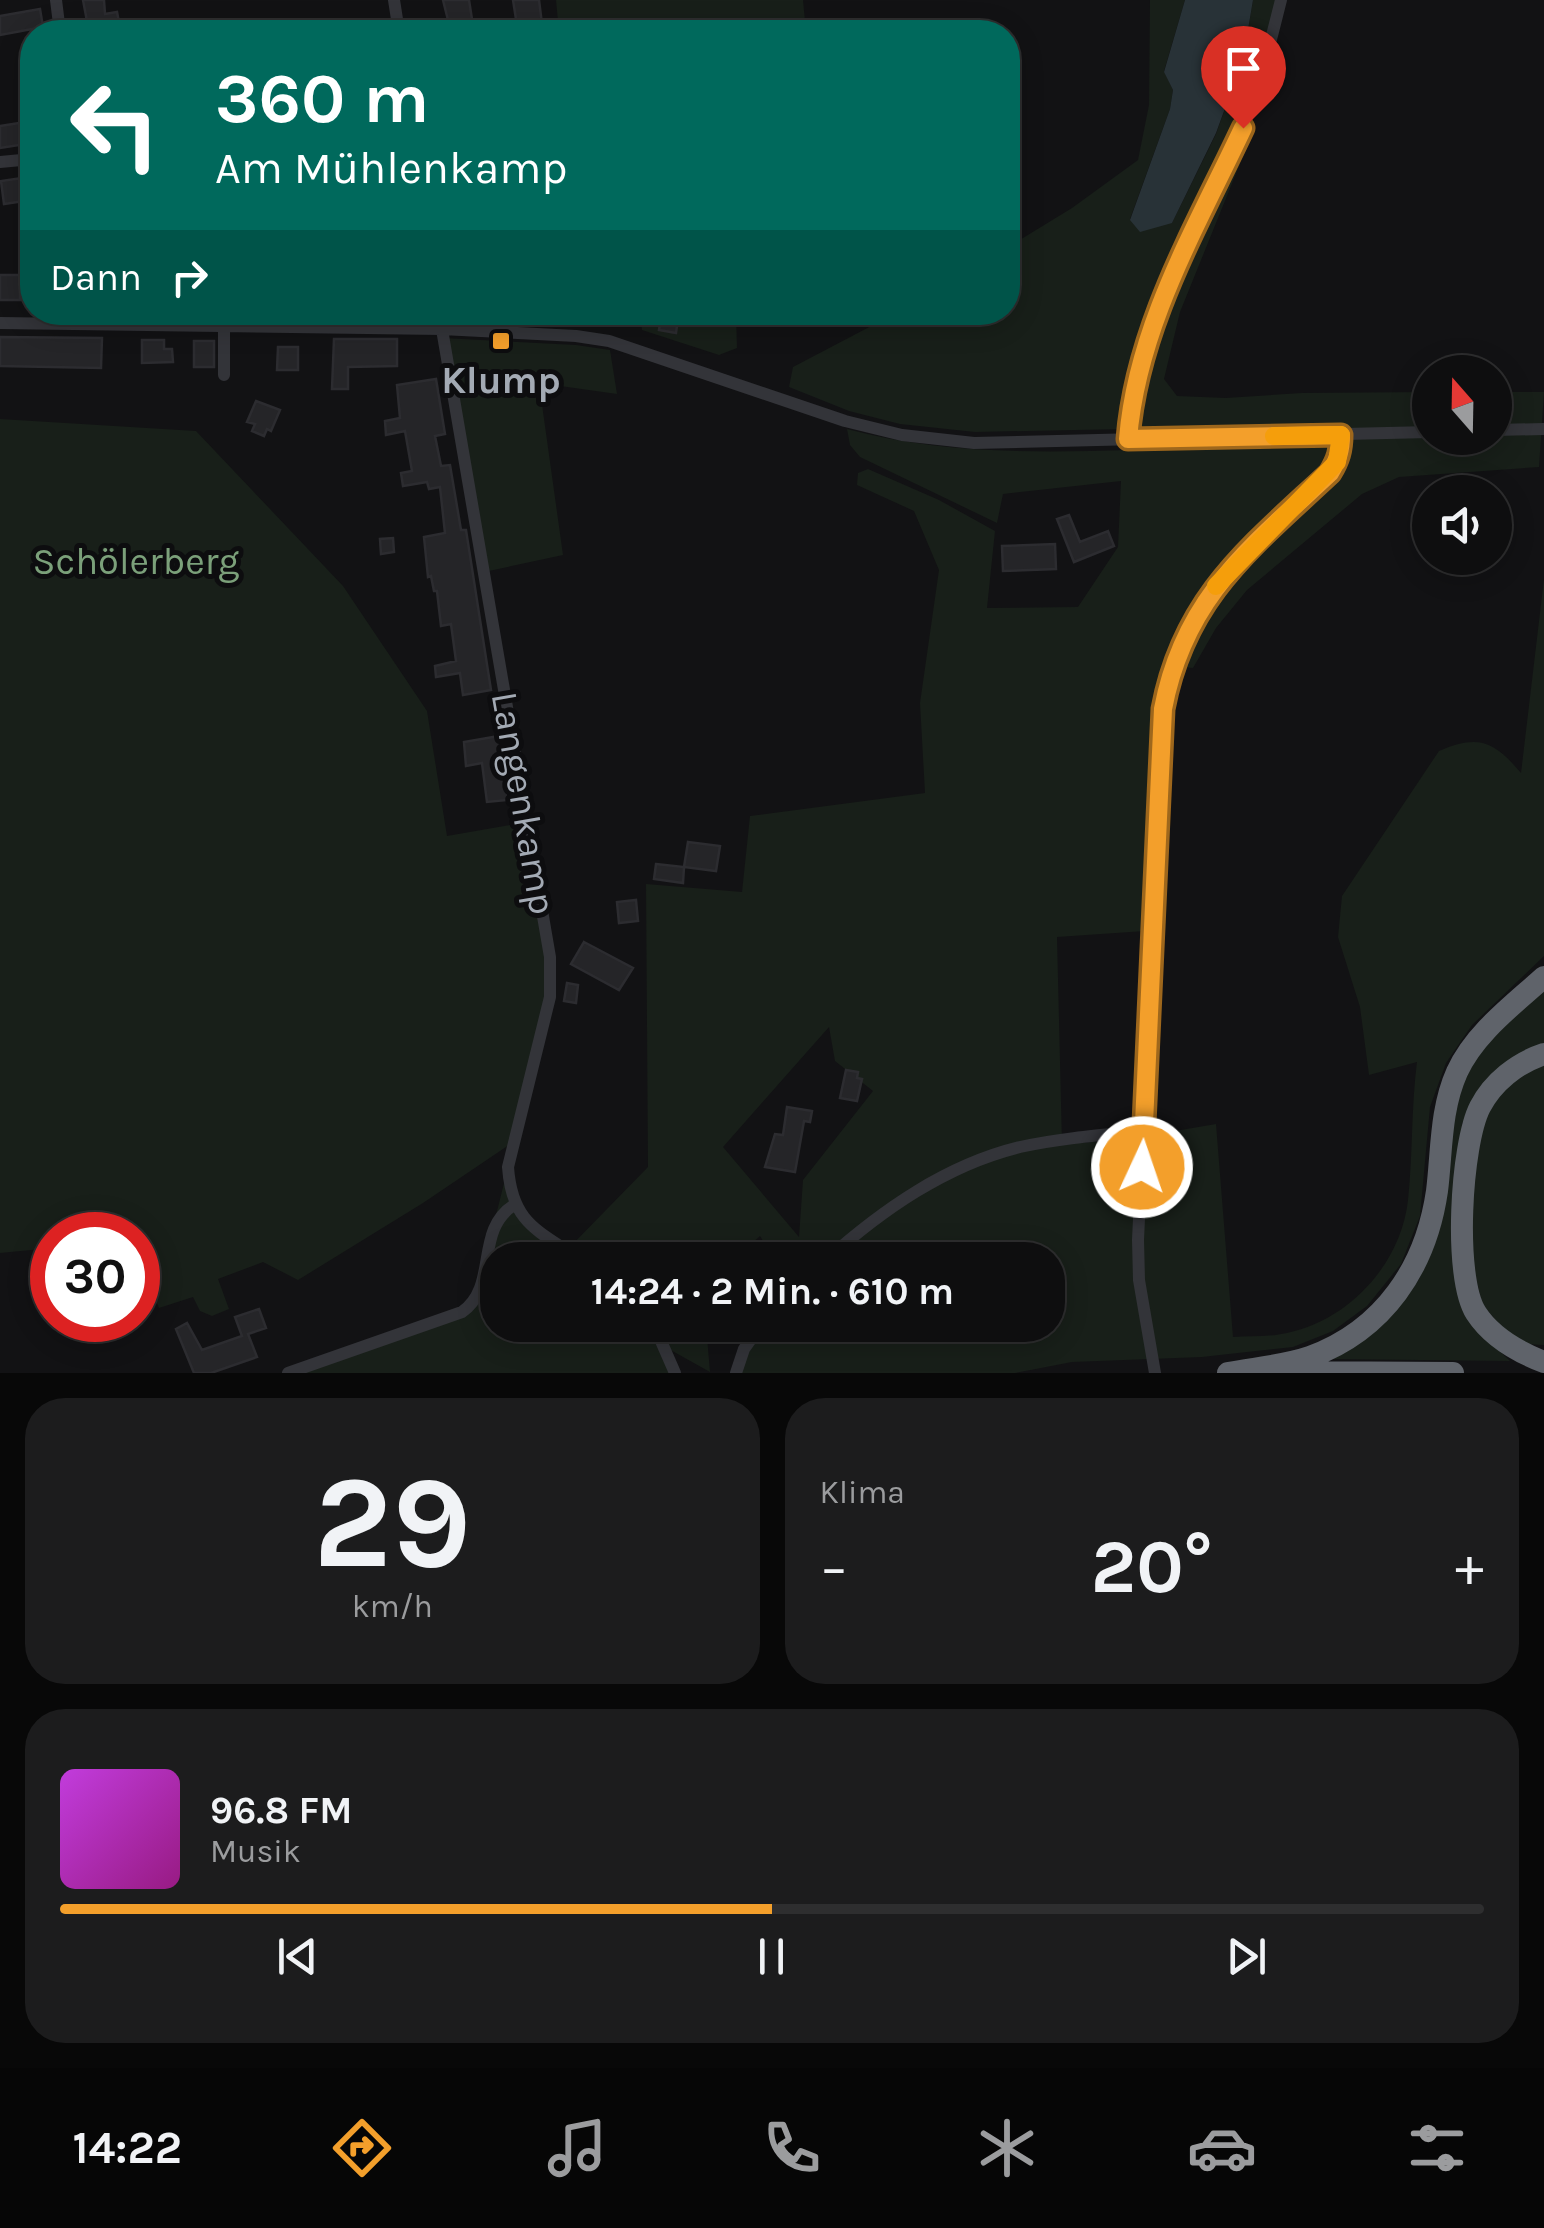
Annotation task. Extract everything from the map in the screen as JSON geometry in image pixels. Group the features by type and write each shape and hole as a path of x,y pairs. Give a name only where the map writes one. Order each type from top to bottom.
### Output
{"highway":[{"path":"1226,1373 1310,1357 1351,1336 1384,1312 1409,1279 1430,1231 1445,1107 1458,1070 1479,1038 1544,977"},
{"path":"1544,1054 1519,1066 1496,1084 1480,1107 1469,1134 1461,1242 1465,1283 1475,1312 1501,1340 1544,1362"},
{"path":"1226,1373 1452,1373"}],"street":[{"path":"1128,439 1130,405 1144,345 1243,128 1281,0"},
{"path":"187,325 442,329 576,336 609,341 845,420 902,435 974,443 1412,433"},
{"name":"Langenkamp","path":"442,325 550,957 550,997 508,1167 514,1205"},
{"path":"224,328 224,375"},
{"path":"1512,430 1544,429"},
{"path":"1155,1373 1139,1280 1138,1240 1163,709 1170,672 1182,640 1218,584 1330,473 1337,462 1341,435"},
{"path":"846,1242 915,1191 968,1165 1017,1148 1067,1138 1144,1131"},
{"path":"288,1373 462,1312 474,1304 480,1293 492,1228 497,1218 514,1205 529,1223 556,1242"},
{"path":"661,1342 675,1373"},
{"path":"736,1373 749,1342"}],"green space":[{"path":"556,0 803,0 805,20 558,20"},
{"path":"1150,0 1185,0 1164,71 1173,90 1170,109 1130,219 1172,223 1216,134 1243,59 1253,0 1281,0 1244,128 1254,129 1180,312 1164,379 1177,396 1412,392 1412,455 1512,455 1512,392 1544,392 1539,467 1412,475 1362,494 1247,590 1216,628 1193,668 1163,665 1155,709 1145,931 1057,937 1062,1144 1122,1140 1216,1124 1233,1337 1267,1336 1310,1326 1331,1316 1368,1286 1395,1246 1403,1224 1410,1183 1417,1062 1369,1075 1360,1007 1338,937 1342,896 1439,751 1464,743 1484,744 1502,754 1521,773 1544,579 1544,956 1472,1025 1446,1063 1430,1107 1420,1216 1401,1264 1367,1306 1333,1331 1293,1347 1202,1357 1072,1362 1015,1373 736,1373 752,1342 1065,1342 1065,1242 764,1242 760,1236 754,1242 575,1242 648,1167 646,884 742,892 750,816 925,793 920,703 939,570 914,511 857,485 858,473 868,469 939,500 995,531 987,608 1078,607 1118,547 1121,481 1003,494 997,523 860,457 850,445 847,429 982,450 1211,448 1220,427 975,432 900,424 849,411 789,387 793,367 873,325 1020,325 1020,240 1138,160 1149,105","holes":["829,1027 835,1061 873,1091 803,1180 799,1237 723,1147"]},
{"path":"641,325 736,325 737,348 719,355 642,330"},
{"path":"443,338 610,350 617,394 539,383 563,555 484,572"},
{"name":"Schölerberg","path":"0,419 196,431 343,586 427,711 447,836 527,822 550,997 515,1141 298,1280 263,1262 218,1279 229,1309 212,1316 200,1311 193,1297 160,1308 160,1212 30,1212 30,1250 0,1253"},
{"path":"1544,989 1544,1048 1462,1123 1455,1195 1453,1248 1460,1296 1477,1328 1510,1361 1327,1359 1389,1315 1419,1279 1456,1097 1482,1046"},
{"path":"1544,1062 1544,1345 1525,1344 1506,1332 1482,1304 1468,1242 1478,1134 1501,1087"},
{"path":"508,1167 514,1205 558,1242 489,1242"},
{"path":"480,1280 480,1342 707,1342 710,1372 667,1348 675,1373 288,1373 474,1304"}],"shaded area":[{"path":"1185,0 1253,0 1243,59 1216,133 1172,223 1140,232 1130,220 1170,109 1173,90 1164,72"}],"building":[{"path":"83,0 104,0 105,14 117,12 119,20 87,20"},
{"path":"443,0 469,0 472,20 448,20"},
{"path":"513,0 539,0 542,20 516,20"},
{"path":"40,9 42,20 20,20 20,31 0,35 0,16"},
{"path":"20,123 20,145 0,148 0,126"},
{"path":"20,178 20,202 4,204 1,181"},
{"path":"0,275 20,275 20,300 0,300"},
{"path":"660,325 677,325 676,333 659,330"},
{"path":"0,337 102,338 101,368 0,366"},
{"path":"334,339 397,339 397,366 348,367 348,389 332,389"},
{"path":"142,340 164,340 164,349 172,349 173,362 142,363"},
{"path":"194,341 214,341 214,367 194,367"},
{"path":"278,347 298,347 298,370 277,370"},
{"path":"436,379 445,434 435,436 441,466 450,465 461,530 466,530 491,690 463,695 460,673 436,677 435,666 456,661 451,624 441,626 437,591 431,576 428,577 424,537 445,533 440,487 429,489 427,482 403,486 401,473 412,471 405,431 386,435 385,421 400,418 397,385"},
{"path":"256,401 280,410 271,431 267,429 264,436 252,431 255,424 247,422"},
{"path":"1069,515 1080,542 1108,531 1114,546 1074,562 1057,519"},
{"path":"393,538 394,552 381,554 380,539"},
{"path":"1055,544 1056,569 1003,571 1002,546"},
{"path":"499,736 508,800 487,802 482,763 466,766 464,742"},
{"path":"688,842 720,846 716,871 684,867"},
{"path":"656,864 684,867 683,883 654,879"},
{"path":"636,900 638,921 619,923 617,902"},
{"path":"584,942 633,968 619,990 571,964"},
{"path":"567,983 578,985 576,1003 564,1001"},
{"path":"846,1070 858,1072 857,1078 862,1079 857,1101 840,1098"},
{"path":"787,1107 812,1111 810,1122 804,1121 795,1172 765,1167 775,1134 783,1135"},
{"path":"259,1309 266,1328 248,1334 257,1357 211,1373 194,1373 176,1329 187,1323 202,1350 242,1336 235,1317"}],"slow traffic":[{"path":"1216,586 1337,462 1341,435 1274,436"}],"place":[{"name":"Klump","path":"501,341"}],"route":[{"path":"1142,1167 1163,709 1170,672 1182,640 1218,584 1330,473 1341,446 1341,435 1128,439 1130,405 1144,345 1243,128"}]}
